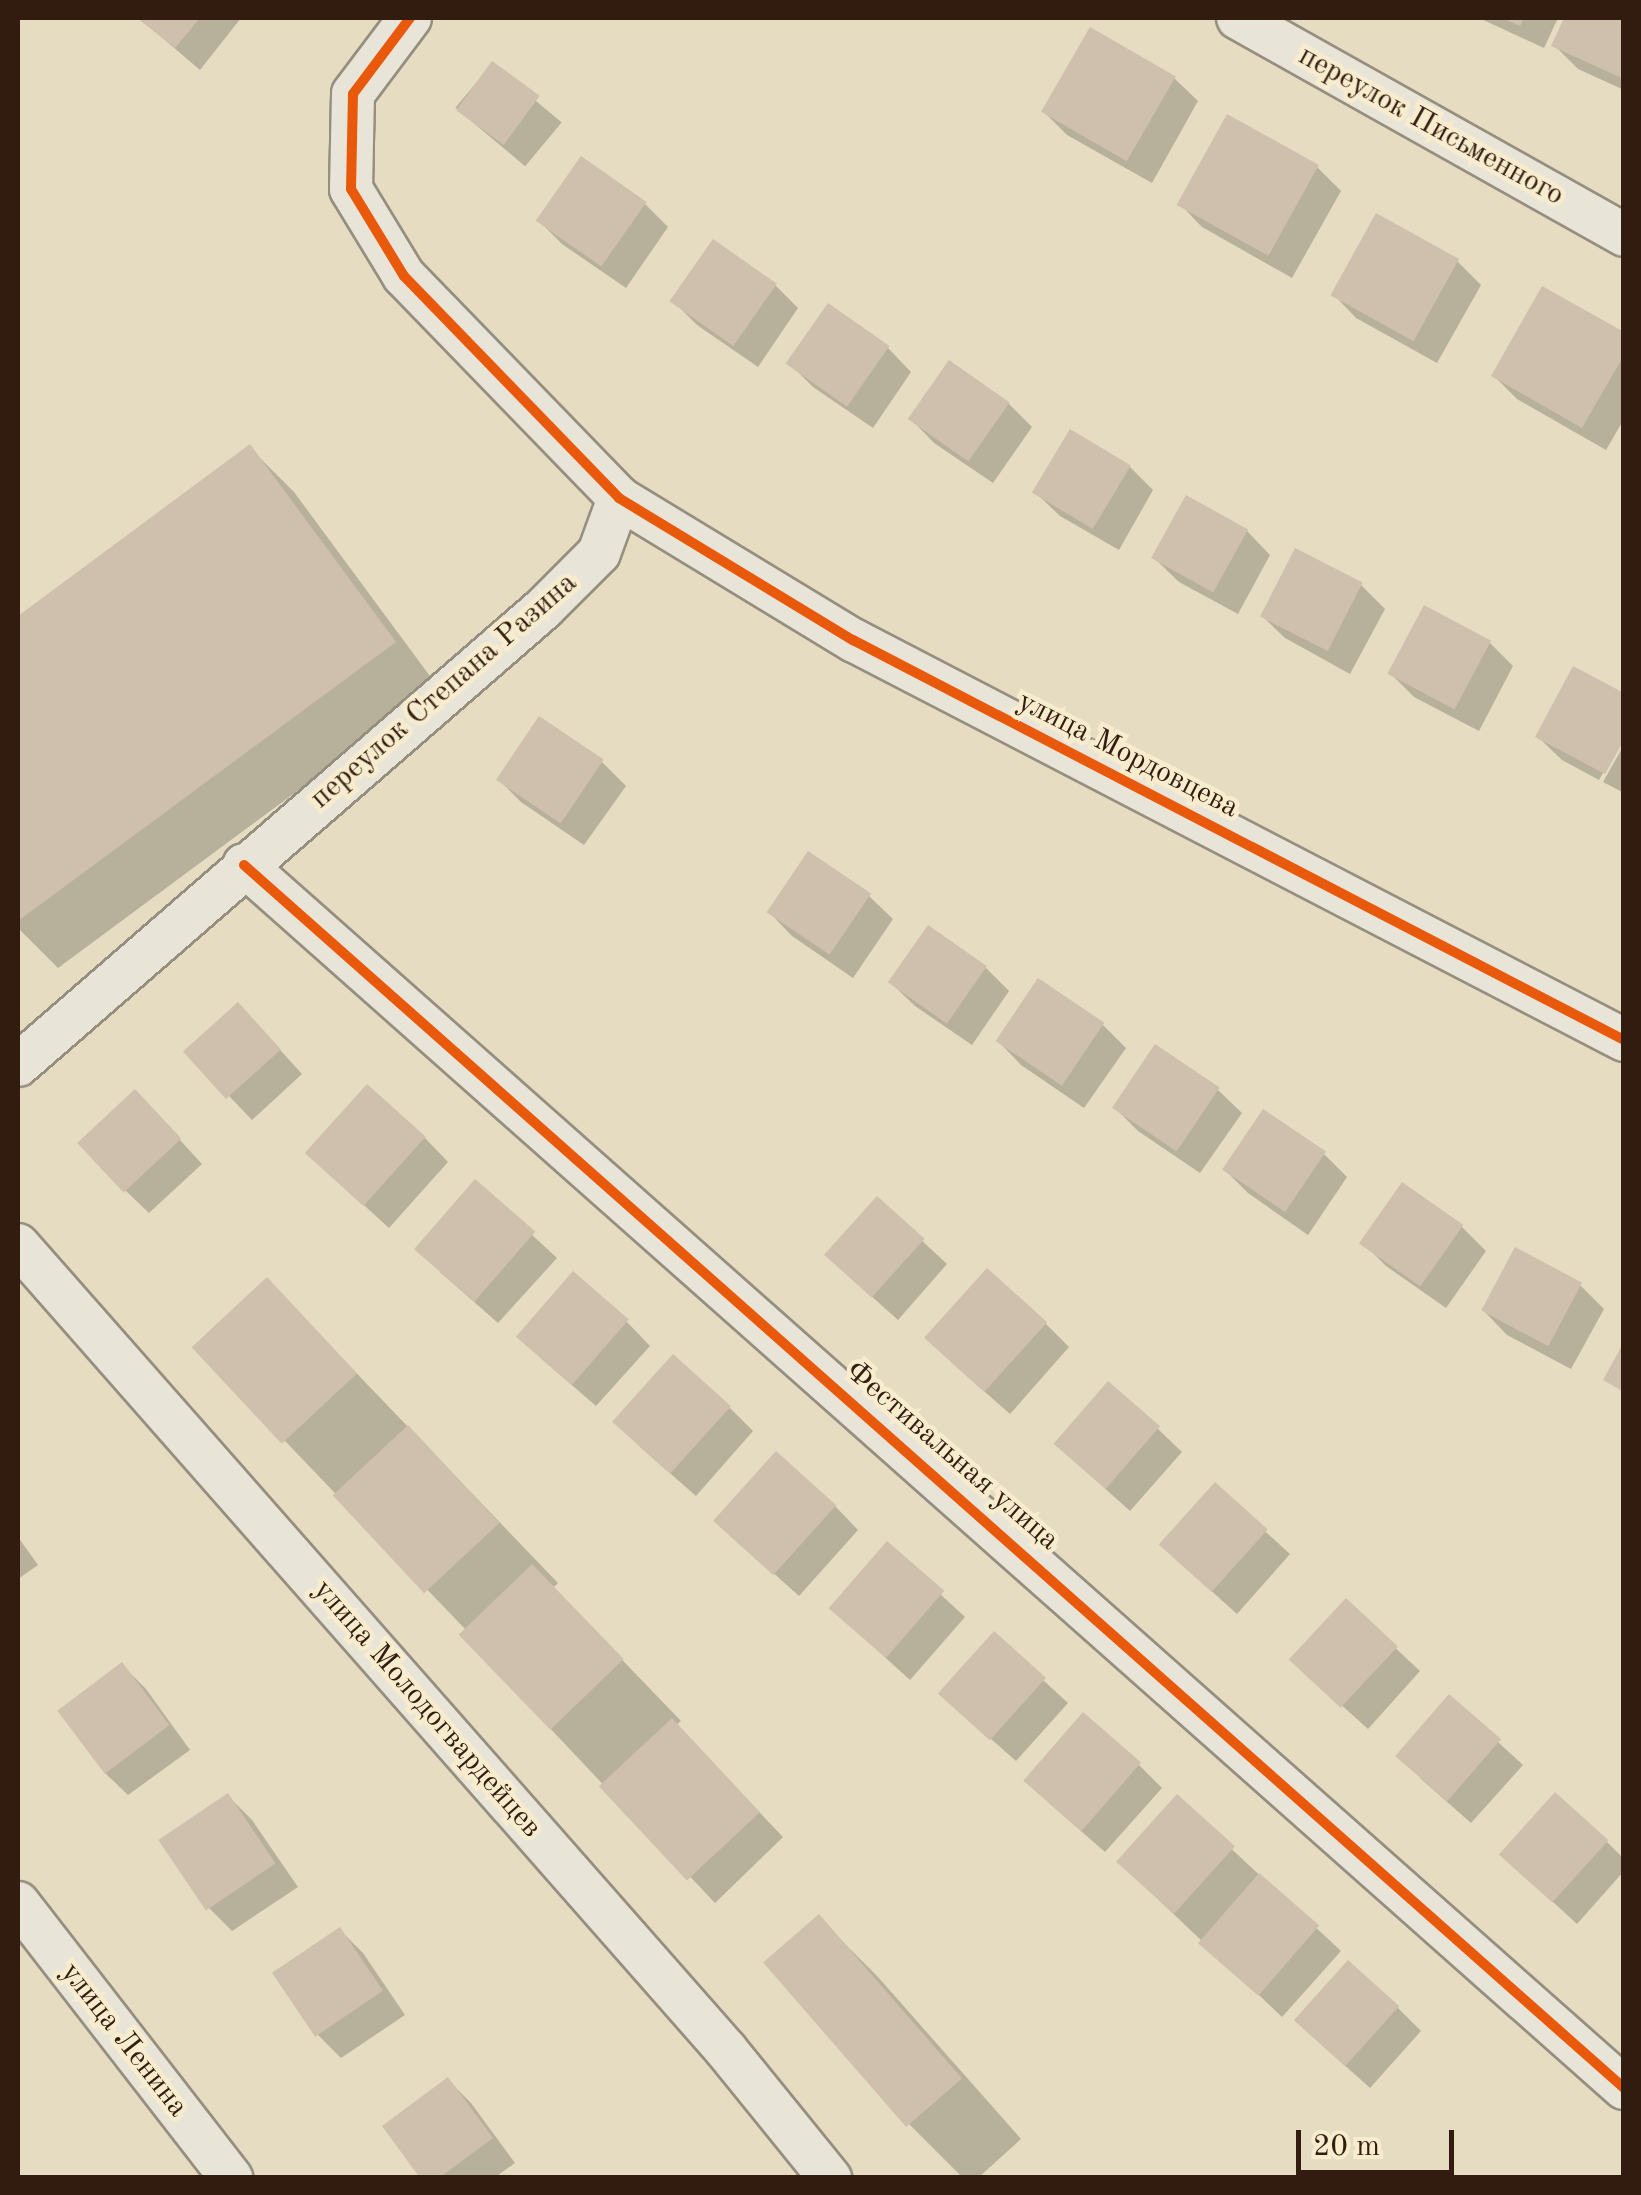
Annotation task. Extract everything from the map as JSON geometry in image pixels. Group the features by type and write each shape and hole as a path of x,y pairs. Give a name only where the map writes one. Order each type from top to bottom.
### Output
{"street":[{"path":"410,18 353,94 351,189 404,276 619,498"},
{"name":"переулок Письменного","path":"1238,18 1624,235"},
{"name":"переулок Степана Разина","path":"18,1065 543,609 598,553 619,498"},
{"name":"улица Мордовцева","path":"619,498 853,640 1624,1040"},
{"name":"Фестивальная улица","path":"244,865 1624,2088"},
{"name":"улица Молодогвардейцев","path":"18,1246 727,2052 830,2178"},
{"name":"улица Ленина","path":"18,1903 231,2178"}],"building":[{"path":"137,18 200,18 175,48"},
{"path":"1502,18 1524,18 1520,26"},
{"path":"1564,18 1624,18 1624,79 1551,46"},
{"path":"1090,27 1176,76 1127,161 1041,112"},
{"path":"492,61 540,96 504,145 456,110"},
{"path":"1227,114 1319,165 1268,256 1177,205"},
{"path":"581,156 647,202 601,267 536,221"},
{"path":"1376,213 1459,259 1414,341 1330,295"},
{"path":"713,239 777,284 733,346 669,301"},
{"path":"1542,286 1624,332 1624,355 1582,428 1491,376"},
{"path":"828,303 889,346 847,407 786,364"},
{"path":"949,360 1010,402 968,461 908,419"},
{"path":"1070,429 1131,466 1093,529 1032,492"},
{"path":"250,444 396,642 18,921 18,616"},
{"path":"1186,495 1248,529 1213,592 1151,558"},
{"path":"1295,548 1363,583 1328,651 1260,617"},
{"path":"1424,605 1491,641 1454,710 1387,674"},
{"path":"1573,666 1624,693 1624,740 1605,774 1535,737"},
{"path":"539,716 604,760 561,823 496,780"},
{"path":"808,851 871,893 830,955 767,912"},
{"path":"928,925 987,966 947,1024 888,982"},
{"path":"1038,978 1104,1023 1062,1086 996,1041"},
{"path":"238,1002 281,1050 226,1099 183,1052"},
{"path":"1155,1044 1220,1088 1177,1151 1112,1108"},
{"path":"367,1084 426,1137 363,1206 305,1153"},
{"path":"135,1089 181,1139 124,1193 77,1143"},
{"path":"1263,1109 1326,1151 1285,1212 1222,1170"},
{"path":"475,1179 535,1231 474,1302 414,1249"},
{"path":"1402,1182 1463,1225 1420,1286 1359,1243"},
{"path":"877,1196 925,1239 872,1298 824,1255"},
{"path":"1515,1247 1582,1283 1548,1346 1481,1311"},
{"path":"987,1268 1047,1322 984,1392 924,1338"},
{"path":"573,1271 629,1320 572,1385 516,1337"},
{"path":"267,1277 357,1374 282,1444 192,1347"},
{"path":"1624,1342 1624,1392 1603,1380"},
{"path":"673,1354 731,1406 670,1474 612,1422"},
{"path":"1108,1381 1160,1426 1106,1489 1054,1444"},
{"path":"408,1425 499,1523 424,1593 333,1495"},
{"path":"776,1451 836,1505 773,1575 713,1521"},
{"path":"1215,1482 1268,1530 1212,1592 1159,1544"},
{"path":"887,1541 944,1591 886,1658 829,1608"},
{"path":"532,1564 624,1659 550,1730 459,1635"},
{"path":"1346,1598 1398,1646 1341,1708 1289,1659"},
{"path":"994,1631 1046,1678 990,1740 938,1693"},
{"path":"122,1662 170,1725 105,1774 57,1711"},
{"path":"1449,1694 1501,1739 1447,1801 1395,1756"},
{"path":"1083,1712 1141,1763 1081,1831 1023,1781"},
{"path":"672,1718 760,1812 687,1881 599,1786"},
{"path":"1555,1792 1609,1840 1552,1903 1499,1854"},
{"path":"228,1793 276,1863 206,1910 158,1840"},
{"path":"1177,1794 1235,1846 1174,1914 1116,1862"},
{"path":"1259,1873 1319,1925 1258,1996 1198,1943"},
{"path":"819,1914 962,2079 906,2127 763,1963"},
{"path":"340,1927 383,1991 315,2037 272,1973"},
{"path":"1348,1960 1399,2006 1345,2066 1294,2020"},
{"path":"448,2077 493,2138 439,2178 420,2178 382,2126"}],"cycle path":[{"path":"410,18 353,94 351,189 404,276 619,498 853,640 1624,1040"},
{"path":"244,865 1624,2088"}]}
